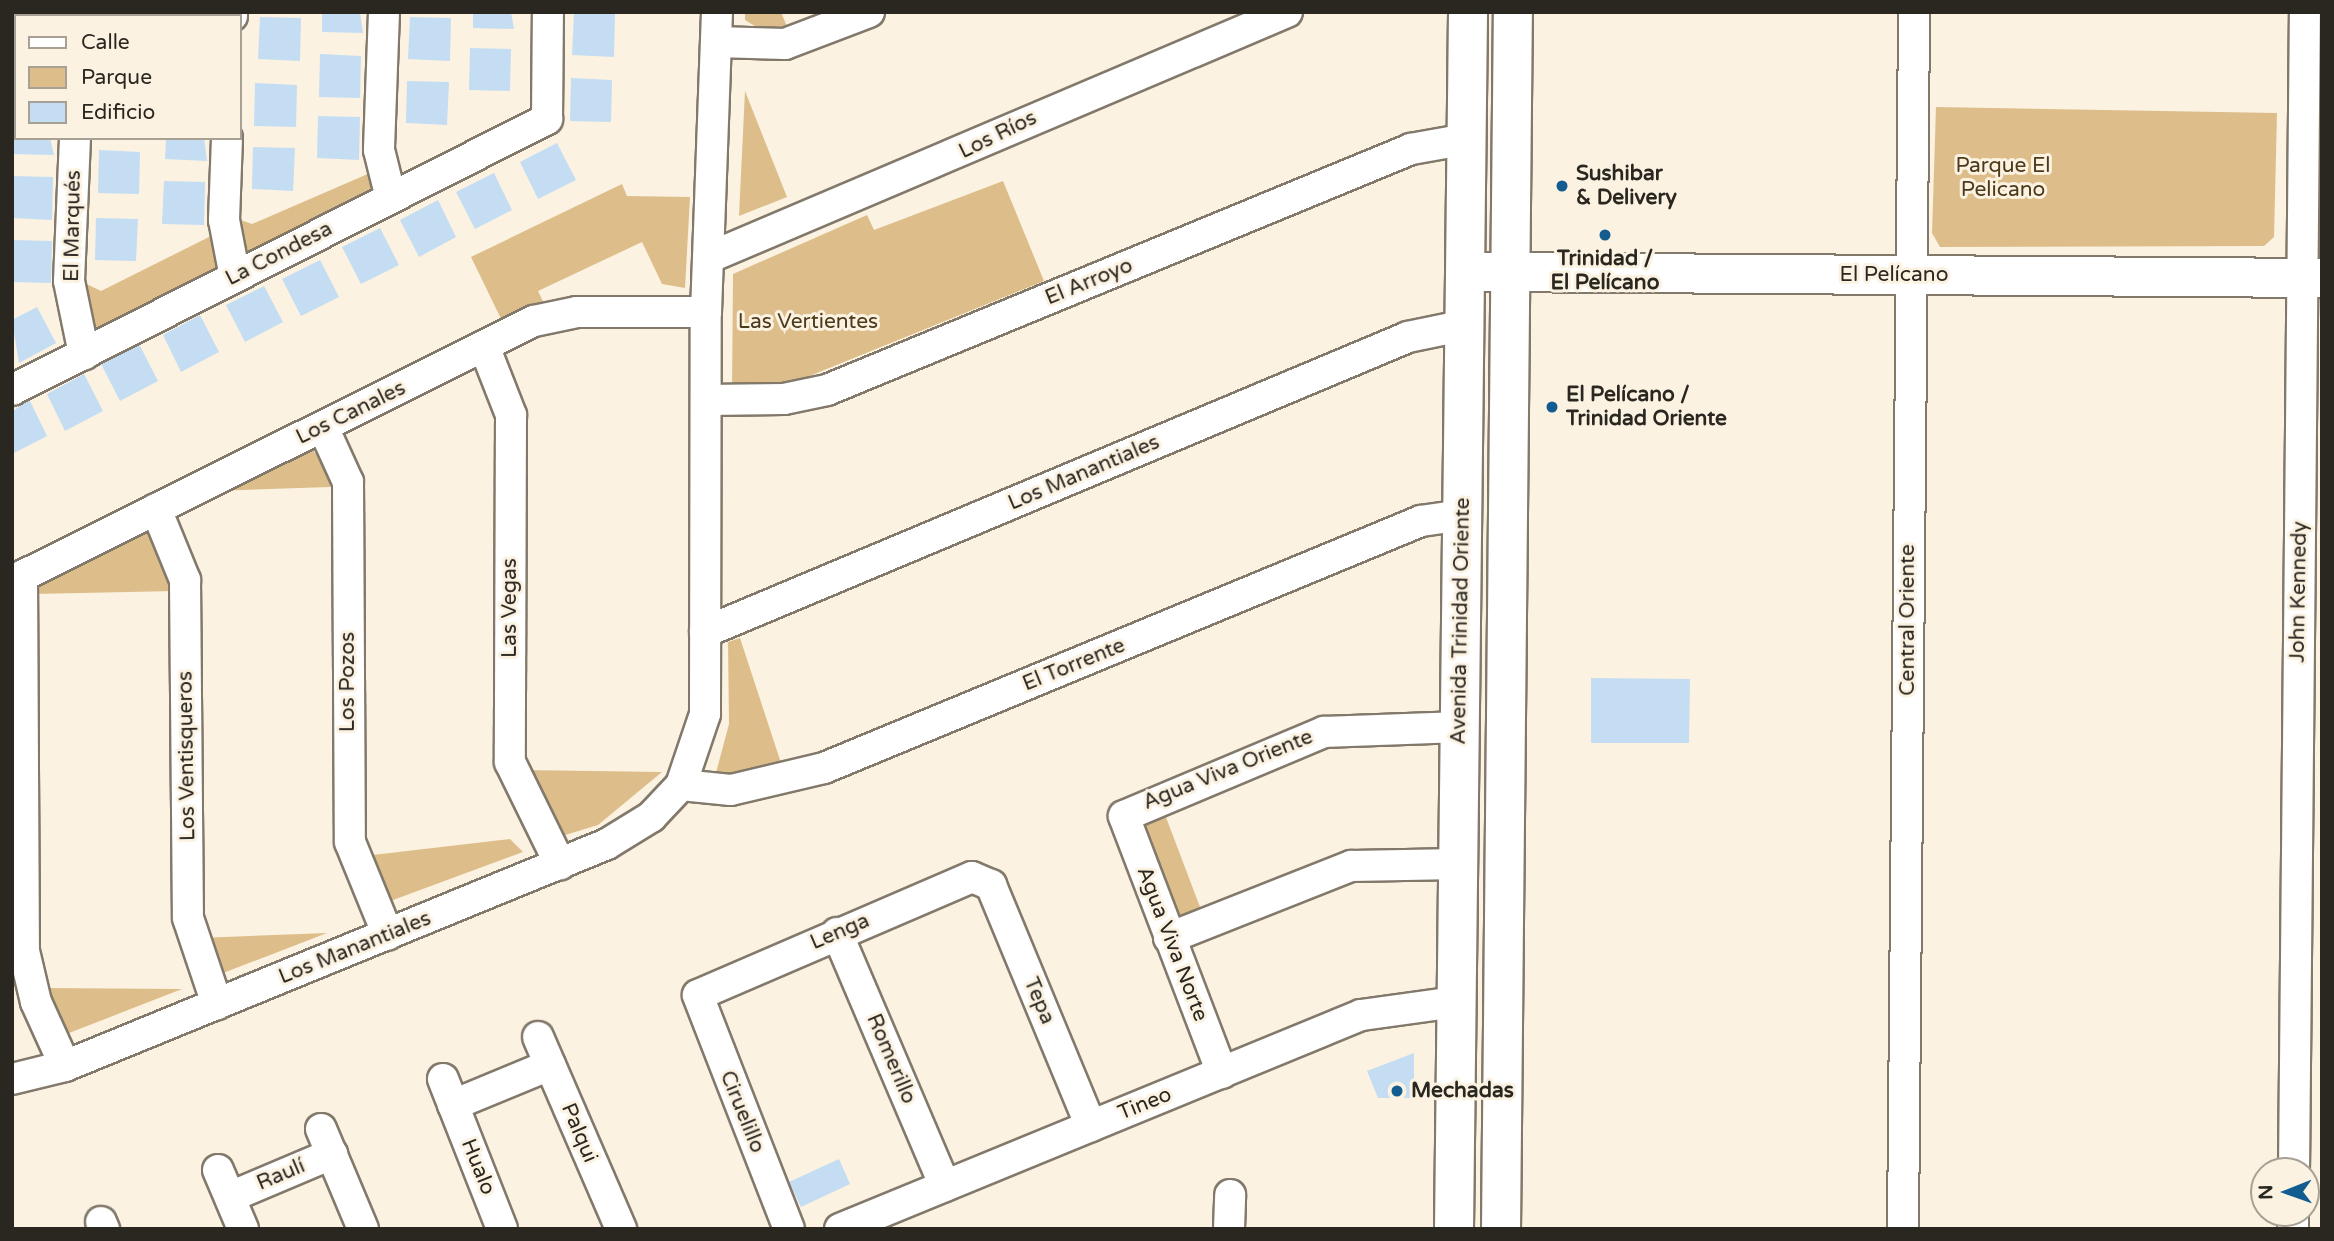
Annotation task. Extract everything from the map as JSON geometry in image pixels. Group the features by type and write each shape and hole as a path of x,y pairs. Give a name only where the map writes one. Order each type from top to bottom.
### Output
{"main road":[{"name":"Avenida Trinidad Oriente","path":"1454,1229 1468,12"},
{"path":"1501,1229 1513,12"},
{"name":"El Pelícano","path":"1466,272 2312,278"}],"street":[{"path":"384,12 379,150 391,198"},
{"name":"La Condesa","path":"12,390 547,119 548,12"},
{"path":"681,785 705,714 706,312 716,27 785,44 869,12"},
{"name":"Los Ríos","path":"708,258 1287,12"},
{"name":"Central Oriente","path":"1903,1229 1914,12"},
{"name":"John Kennedy","path":"2294,1157 2312,278 2305,12"},
{"name":"El Arroyo","path":"706,400 784,399 827,390 1410,149 1467,139"},
{"name":"El Marqués","path":"75,140 69,281 84,354"},
{"path":"227,140 224,220 235,276"},
{"name":"Los Canales","path":"17,579 484,346 551,316 706,312"},
{"name":"Los Manantiales","path":"705,632 1408,337 1466,325"},
{"name":"Las Vegas","path":"484,346 511,415 510,762 560,864"},
{"name":"Los Pozos","path":"323,427 348,482 350,842 388,935"},
{"name":"Los Ventisqueros","path":"156,509 185,580 188,918 217,1003"},
{"name":"El Torrente","path":"681,785 731,790 824,768 1422,521 1463,515"},
{"path":"17,579 24,951 36,1002 65,1066"},
{"name":"Agua Viva Oriente","path":"1124,816 1324,732 1460,727"},
{"name":"Los Manantiales","path":"12,1079 65,1066 560,864 630,832 681,785"},
{"name":"Agua Viva Norte","path":"1124,816 1222,1073"},
{"path":"1169,938 1351,866 1458,864"},
{"name":"Lenga","path":"698,995 837,933 984,877"},
{"name":"Tepa","path":"984,877 1091,1126"},
{"name":"Romerillo","path":"837,933 945,1186"},
{"name":"Ciruelillo","path":"698,995 789,1229"},
{"name":"Tineo","path":"840,1229 1377,1010 1456,1002"},
{"name":"Palqui","path":"538,1037 621,1229"},
{"name":"Hualo","path":"502,1229 448,1092 550,1065"},
{"name":"Raulí","path":"230,1197 327,1141 363,1229"},
{"name":"Raulí","path":"218,1170 243,1229"},
{"path":"1229,1229 1230,1195"}],"green space":[{"path":"745,12 781,12 788,29 758,28 745,20"},
{"path":"745,91 787,197 739,216"},
{"name":"Parque El Pelicano","path":"1936,107 2277,113 2274,237 2264,246 1940,247 1932,233"},
{"path":"370,173 379,196 254,260 239,254 229,216 252,224"},
{"name":"Las Vertientes","path":"1003,181 1044,281 802,379 732,390 733,274 867,215 874,230"},
{"path":"622,184 627,196 690,197 685,288 662,284 642,242 538,291 546,308 505,327 471,257"},
{"path":"219,232 219,281 94,339 76,279 101,291"},
{"path":"311,447 331,477 330,487 214,491"},
{"path":"141,526 153,531 176,591 33,594 34,580"},
{"path":"740,638 781,763 713,784 729,724 728,642"},
{"path":"523,770 662,772 598,825 562,836"},
{"path":"1161,804 1203,915 1178,924 1138,816"},
{"path":"510,839 523,852 385,903 364,856"},
{"path":"327,933 218,975 199,938"},
{"path":"42,988 182,989 64,1035"}],"building":[{"path":"16,12 58,12 37,14"},
{"path":"169,12 207,12 188,14"},
{"path":"322,12 360,12 363,33 322,32"},
{"path":"473,12 511,12 514,29 473,28"},
{"path":"574,13 615,14 614,57 572,55"},
{"path":"260,17 301,18 300,61 258,59"},
{"path":"410,17 451,18 450,61 408,59"},
{"path":"470,48 511,49 510,91 469,90"},
{"path":"320,54 361,56 360,98 319,97"},
{"path":"571,78 612,80 611,122 570,121"},
{"path":"407,81 449,82 447,125 406,123"},
{"path":"255,83 297,85 296,127 254,126"},
{"path":"13,111 14,140 50,140 54,155 12,154"},
{"path":"318,116 360,117 359,160 317,158"},
{"path":"166,140 204,140 207,161 165,159"},
{"path":"557,143 576,180 538,199 520,162"},
{"path":"253,147 295,148 293,191 252,189"},
{"path":"99,150 140,152 139,194 98,193"},
{"path":"494,173 512,210 475,229 456,192"},
{"path":"12,176 53,177 52,220 12,218"},
{"path":"164,181 205,182 204,225 162,224"},
{"path":"438,200 456,237 419,257 400,220"},
{"path":"96,218 138,219 136,261 95,260"},
{"path":"380,228 399,265 361,284 342,247"},
{"path":"12,240 52,241 51,283 12,282"},
{"path":"320,260 339,297 301,316 282,279"},
{"path":"264,286 283,322 245,342 226,305"},
{"path":"37,307 56,343 19,363 12,320"},
{"path":"200,315 219,352 181,372 163,335"},
{"path":"139,344 158,381 120,401 101,364"},
{"path":"84,374 103,411 65,431 47,394"},
{"path":"29,399 47,436 12,454 12,412"},
{"path":"1591,678 1690,679 1689,743 1591,743"},
{"path":"1414,1053 1414,1098 1378,1098 1367,1071"},
{"path":"839,1159 850,1184 801,1207 789,1182"}],"place":[{"name":"Sushibar & Delivery","path":"1562,186"},
{"name":"Trinidad / El Pelícano","path":"1605,235"},
{"name":"El Pelícano / Trinidad Oriente","path":"1552,407"},
{"name":"Mechadas","path":"1397,1091"}]}
